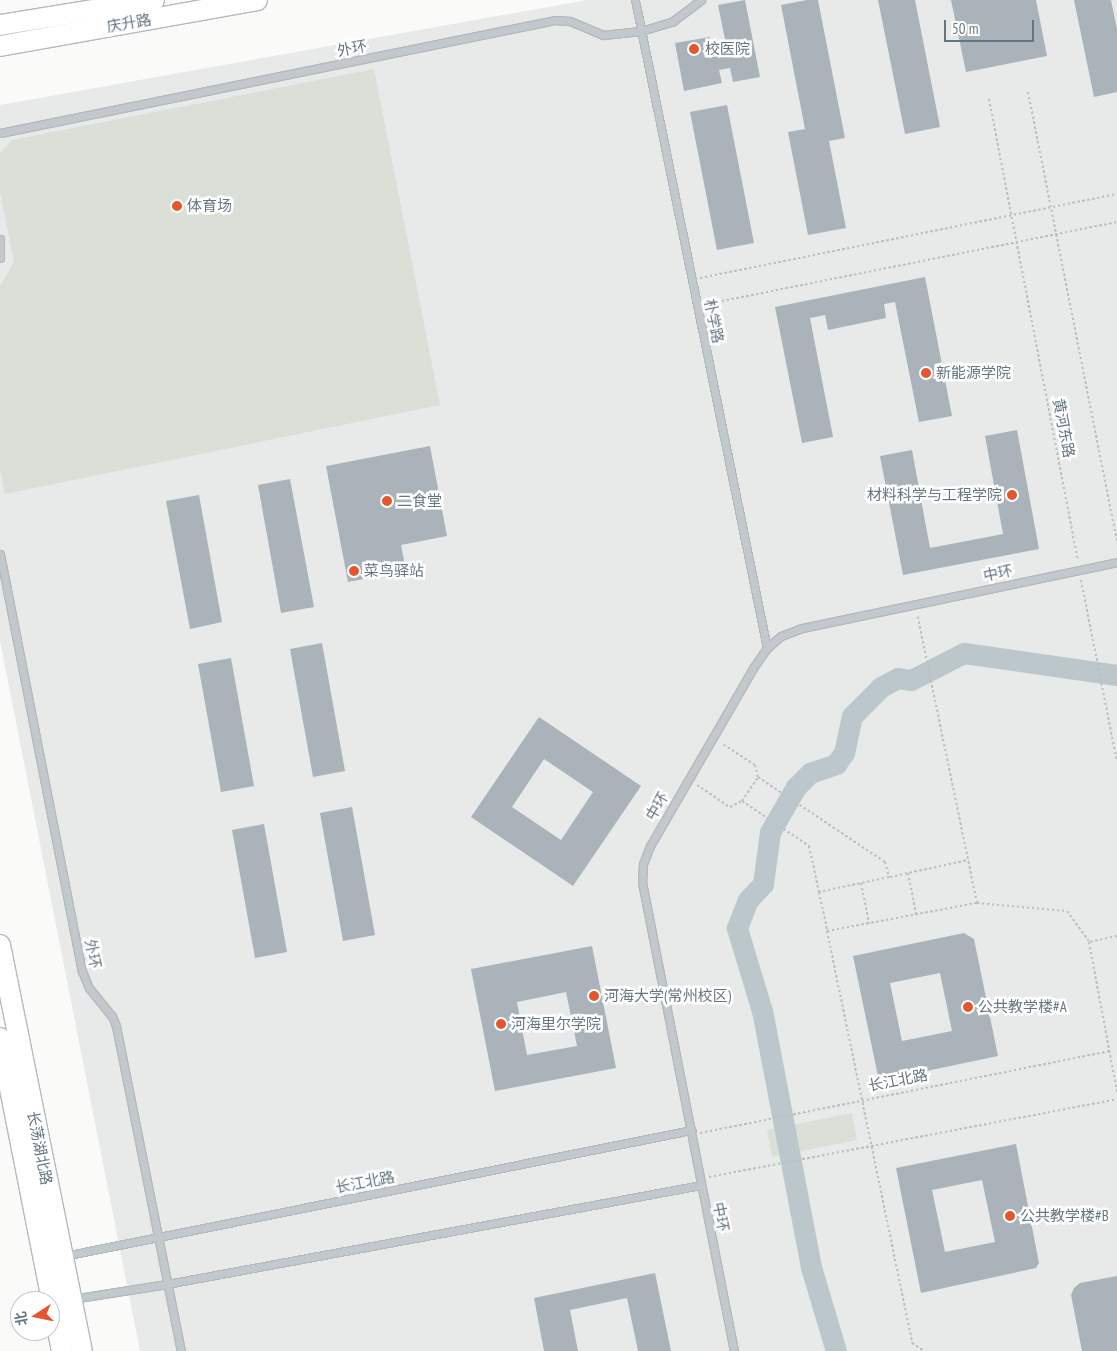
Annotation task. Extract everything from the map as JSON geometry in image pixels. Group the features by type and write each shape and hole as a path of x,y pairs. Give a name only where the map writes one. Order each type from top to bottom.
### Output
{"main road":[{"name":"庆升路","path":"0,25 154,0"},
{"name":"庆升路","path":"0,46 257,0"},
{"name":"长荡湖北路","path":"0,945 53,1259"},
{"name":"长荡湖北路","path":"0,1038 62,1300 82,1351"},
{"name":"长荡湖北路","path":"62,1300 62,1351"}],"lane":[{"name":"朴学路","path":"635,0 767,648"},
{"name":"外环","path":"0,132 555,20 570,21 603,35 641,31 673,21 701,0"},
{"path":"0,239 0,258"},
{"name":"外环","path":"0,554 82,971 89,988 112,1016 116,1026 181,1351"},
{"name":"中环","path":"734,1351 642,883 643,864 650,846 712,738 767,648 781,636 802,628 1117,562"},
{"name":"长江北路","path":"53,1259 691,1133"},
{"path":"62,1300 167,1284 700,1182"}],"path":[{"name":"黄河东路","path":"1028,92 1117,540"},
{"name":"黄河东路","path":"989,98 1117,761"},
{"path":"692,280 1117,194"},
{"path":"697,306 1117,222"},
{"path":"915,604 977,902"},
{"path":"712,738 755,765 758,777 885,862 889,877"},
{"path":"689,779 730,807 742,801 758,777"},
{"path":"742,801 809,846 912,1343 924,1351"},
{"path":"818,892 968,860"},
{"path":"908,873 916,914"},
{"path":"861,883 869,923"},
{"path":"827,931 977,902 1067,911 1089,942 1117,1092"},
{"path":"1089,942 1117,936"},
{"name":"长江北路","path":"691,1133 797,1115 1110,1051"},
{"path":"700,1182 773,1165 1117,1099"}],"shaded area":[{"name":"河海大学(常州校区)","path":"587,0 1117,0 1117,1351 140,1351 0,641 0,105"},
{"path":"374,69 440,405 5,494 0,469 0,286 14,262 0,192 0,153 12,140"},
{"path":"852,1113 857,1140 772,1157 767,1130"}],"building":[{"name":"校医院","path":"745,0 760,77 733,82 730,68 719,70 722,83 684,91 675,43 710,37 714,57 728,54 718,5"},
{"path":"818,0 845,138 829,141 846,228 808,235 788,132 805,129 781,5"},
{"path":"878,0 915,0 940,127 905,134"},
{"path":"951,0 1036,0 1047,56 966,72"},
{"path":"1074,0 1111,0 1117,29 1117,92 1094,97"},
{"path":"727,105 754,243 717,250 690,112"},
{"name":"新能源学院","path":"925,277 952,416 919,422 895,302 884,304 886,318 828,330 825,315 810,318 833,437 802,443 775,307"},
{"name":"材料科学与工程学院","path":"1017,430 1039,549 903,575 880,456 912,450 930,548 1003,534 985,436"},
{"name":"二食堂","path":"430,446 447,536 401,545 406,571 348,582 326,466"},
{"path":"290,479 314,607 281,613 258,485"},
{"path":"199,495 222,622 190,629 166,501"},
{"path":"322,643 345,771 313,777 290,649"},
{"path":"231,658 254,786 221,792 198,664"},
{"path":"539,717 641,786 573,886 471,817","holes":["544,759 593,792 561,840 512,807"]},
{"path":"352,807 375,935 343,941 320,813"},
{"path":"264,824 287,952 255,958 232,830"},
{"name":"公共教学楼#A","path":"964,933 974,939 998,1056 879,1081 853,956","holes":["940,973 952,1031 902,1041 890,983"]},
{"name":"河海里尔学院","path":"592,946 616,1068 495,1091 471,969","holes":["566,992 577,1046 527,1055 517,1002"]},
{"name":"公共教学楼#B","path":"1016,1144 1039,1263 1036,1268 921,1293 896,1168","holes":["982,1180 995,1242 945,1252 932,1190"]},
{"path":"655,1273 671,1351 638,1351 627,1298 570,1310 578,1351 544,1351 534,1298"},
{"path":"1117,1276 1117,1351 1082,1351 1071,1295 1074,1288 1080,1283"}],"waterway":[{"path":"836,1351 811,1267 762,1011 737,928 748,900 763,884 770,832 796,787 810,773 836,764 844,753 852,716 881,687 898,678 911,680 964,653 1117,675"}],"place":[{"name":"校医院","path":"694,49"},
{"name":"体育场","path":"177,206"},
{"name":"新能源学院","path":"926,373"},
{"name":"材料科学与工程学院","path":"1012,495"},
{"name":"二食堂","path":"387,501"},
{"name":"菜鸟驿站","path":"354,571"},
{"name":"河海大学(常州校区)","path":"594,996"},
{"name":"公共教学楼#A","path":"968,1007"},
{"name":"河海里尔学院","path":"501,1024"},
{"name":"公共教学楼#B","path":"1010,1216"}]}
